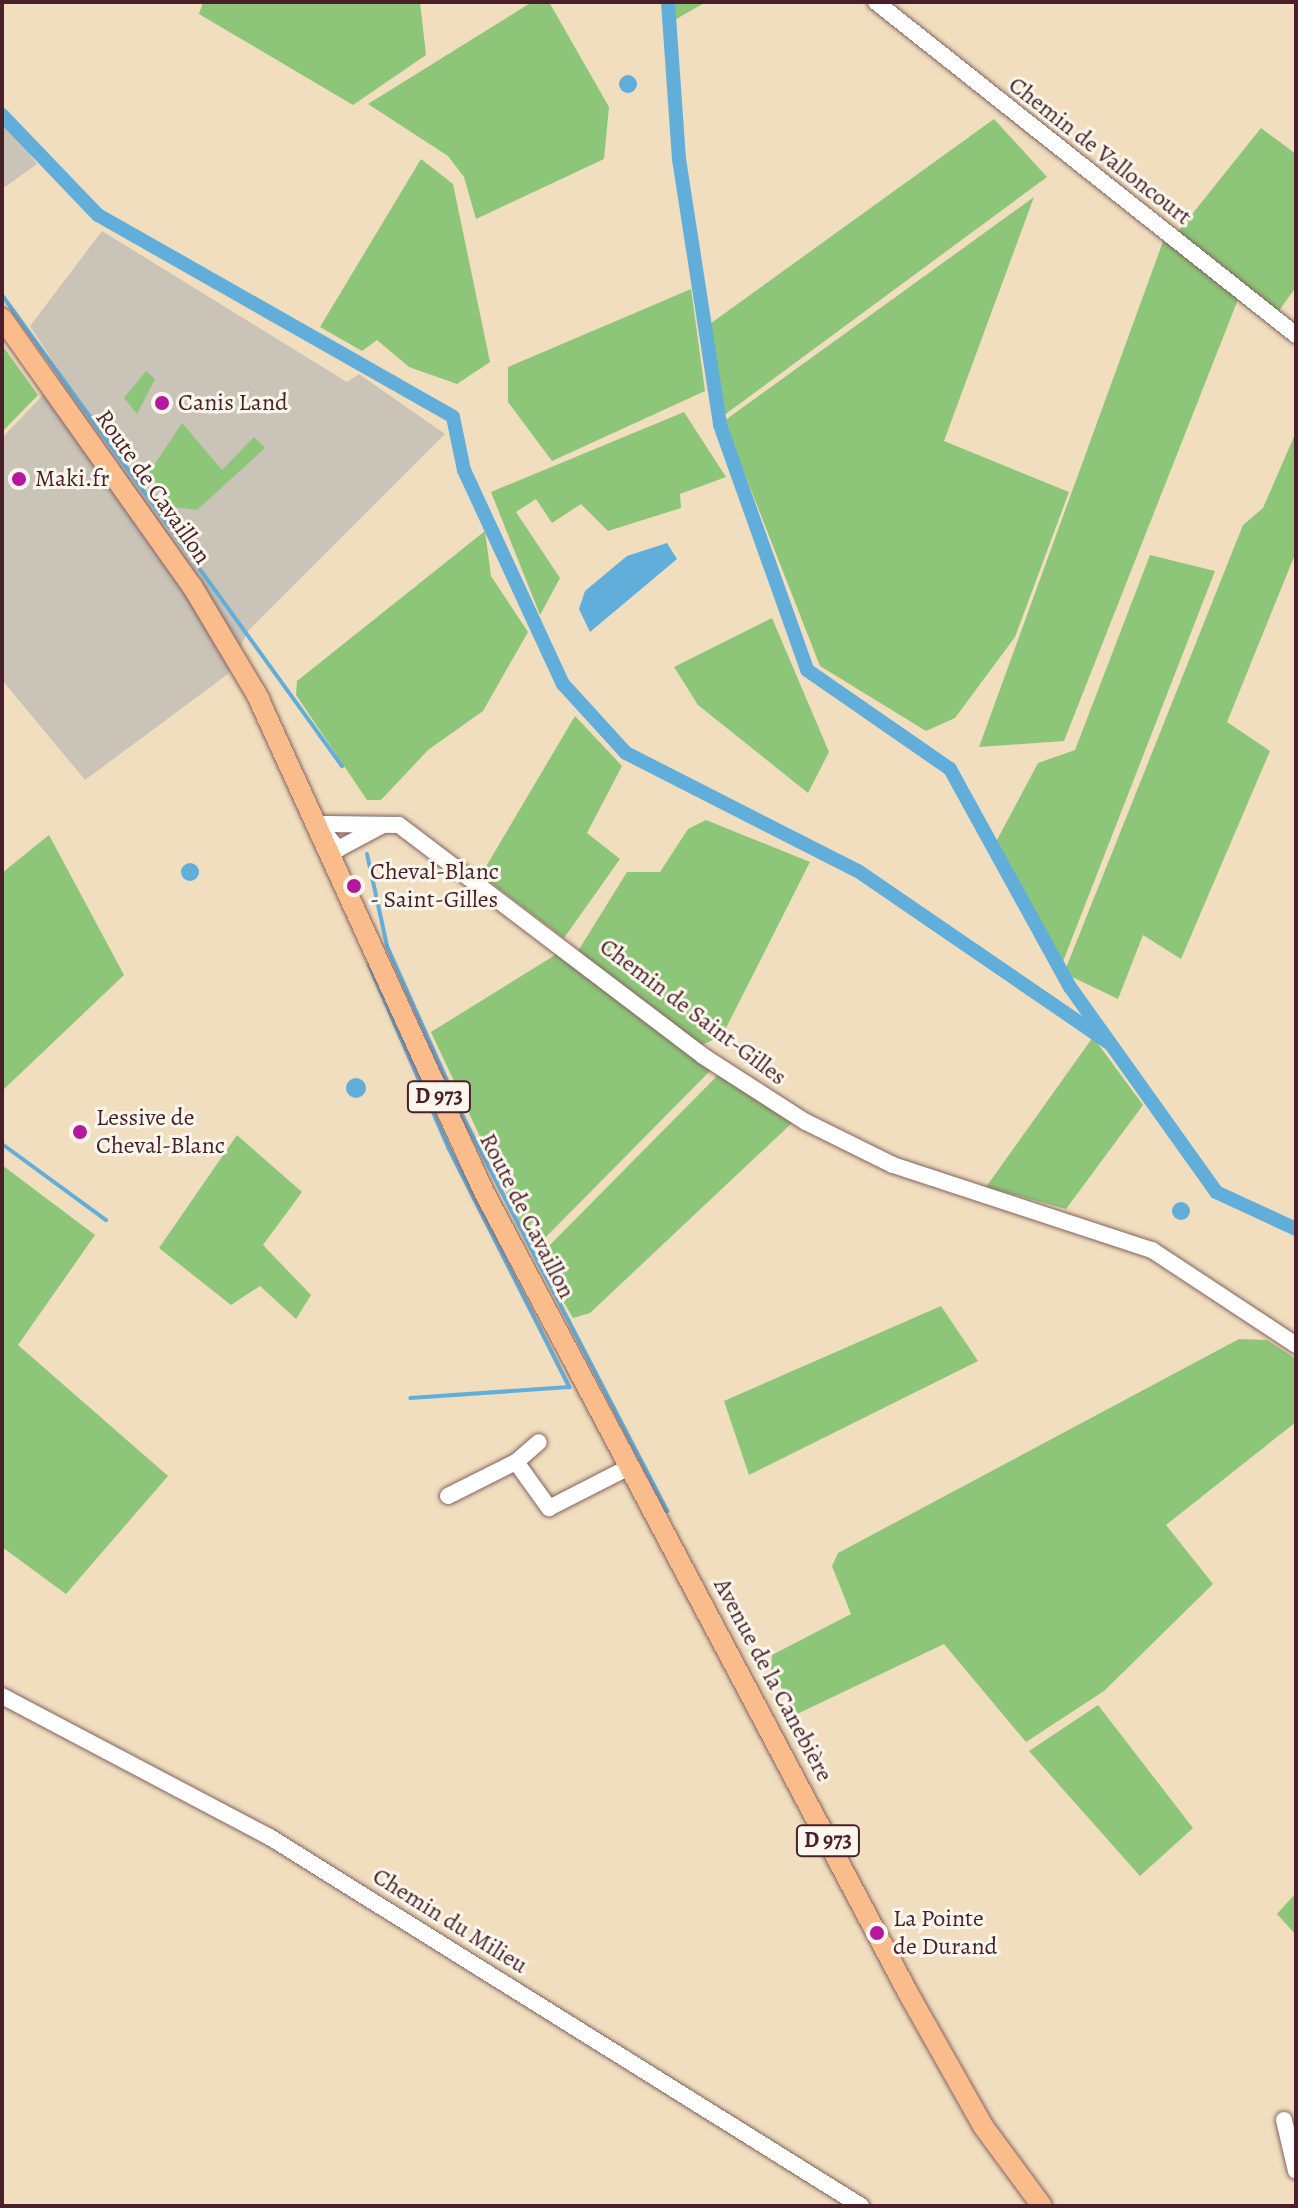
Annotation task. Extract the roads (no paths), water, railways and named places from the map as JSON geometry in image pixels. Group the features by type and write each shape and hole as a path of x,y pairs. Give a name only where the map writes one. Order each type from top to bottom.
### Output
{"main road":[{"name":"Route de Cavaillon","path":"2,318 192,586 255,691 324,825 369,939 484,1192 631,1466"},
{"name":"Route de Cavaillon","path":"255,691 290,769 332,850"},
{"name":"Avenue de la Canebière","path":"631,1466 907,1991 983,2126 1042,2206"}],"street":[{"name":"Chemin de Valloncourt","path":"876,2 1296,335"},
{"path":"290,769 324,825 384,824"},
{"path":"332,850 384,824"},
{"name":"Chemin de Saint-Gilles","path":"384,824 423,839 703,1056 806,1122 893,1165 1152,1250 1296,1345"},
{"path":"448,1496 516,1462 539,1442"},
{"path":"516,1462 549,1508 631,1466"},
{"name":"Chemin du Milieu","path":"2,1696 284,1845 861,2206"},
{"path":"1284,2120 1296,2171"}],"water":[{"path":"628,75 637,84 628,93 619,84"},
{"path":"667,543 677,559 590,632 579,609 585,591 627,556"},
{"path":"190,863 199,872 190,881 181,872"},
{"path":"356,1078 363,1081 366,1088 363,1095 356,1098 349,1095 346,1088 349,1081"},
{"path":"1177,1202 1185,1202 1190,1211 1188,1218 1177,1220 1172,1215 1172,1207"}],"waterway":[{"path":"668,2 679,159 720,425 807,670 950,769 1070,987 1216,1192 1296,1229"},
{"path":"2,115 98,215 453,417 464,470 563,684 626,753 858,871 1111,1044"},
{"path":"2,295 342,766"},
{"path":"367,854 387,946 463,1117 667,1511"},
{"path":"369,965 449,1149 569,1387 410,1398"},
{"path":"2,1144 106,1220"}],"place":[{"name":"Canis Land","path":"162,403"},
{"name":"Maki.fr","path":"19,479"},
{"name":"Cheval-Blanc - Saint-Gilles","path":"354,886"},
{"name":"Lessive de Cheval-Blanc","path":"80,1132"},
{"name":"La Pointe de Durand","path":"877,1933"}]}
